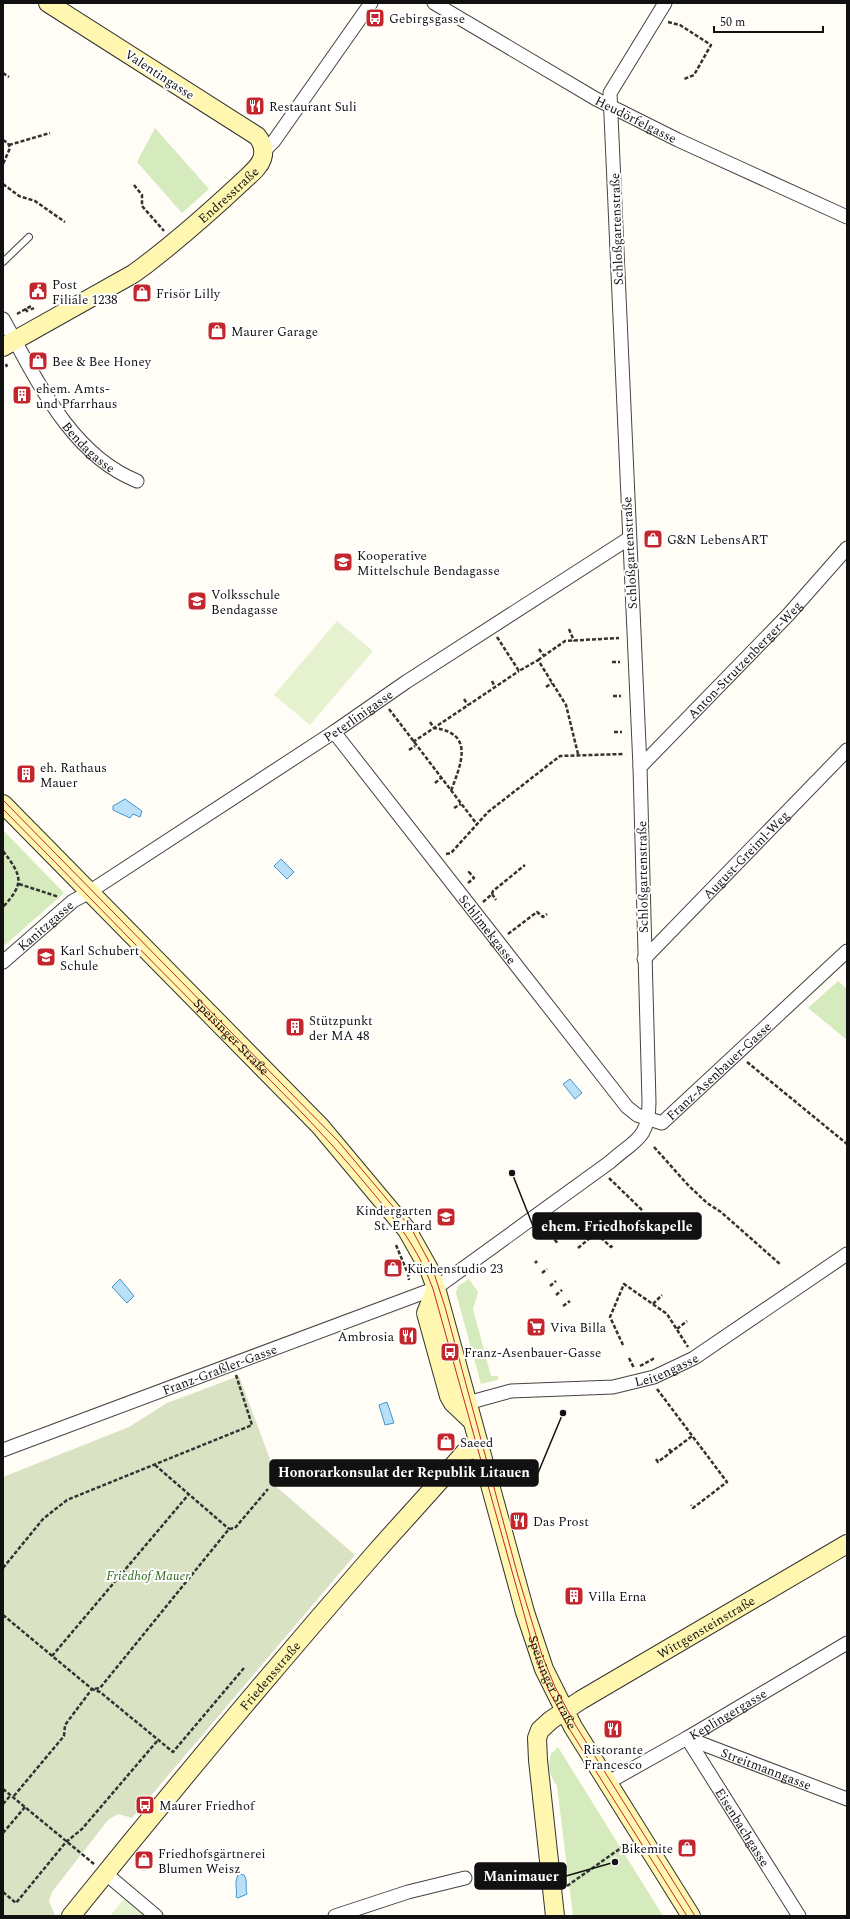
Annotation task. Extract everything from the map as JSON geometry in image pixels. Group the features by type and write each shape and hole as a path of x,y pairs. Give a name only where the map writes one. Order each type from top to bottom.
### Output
{"main road":[{"name":"Valentingasse","path":"48,3 253,134 262,142 264,151"},
{"name":"Endresstraße","path":"8,355 31,331 133,274 157,256 231,192 258,166 264,151"},
{"name":"Speisinger Straße","path":"3,804 320,1126 407,1230 429,1269 436,1288 462,1405 473,1422 533,1639 544,1669 564,1711 691,1916"},
{"name":"Friedensstraße","path":"71,1916 263,1683 371,1558 465,1452 480,1447"},
{"name":"Wittgensteinstraße","path":"553,1896 537,1742 538,1734 543,1727 564,1711 847,1544"},
{"path":"553,1896 556,1916"}],"street":[{"name":"Endresstraße","path":"264,151 274,141 370,3"},
{"name":"Heudörfelgasse","path":"434,3 596,99 678,140 847,217"},
{"name":"Schloßgartenstraße","path":"648,1118 640,767 628,539 610,92 665,3"},
{"name":"Bendagasse","path":"3,318 8,355 84,446 121,475 136,481"},
{"name":"Peterlinigasse","path":"89,892 334,732 381,699 628,539"},
{"name":"Anton-Strutzenberger-Weg","path":"640,767 788,615 847,548"},
{"name":"Schlimekgasse","path":"334,732 627,1107 637,1115 648,1118"},
{"name":"August-Greiml-Weg","path":"644,959 847,750"},
{"name":"Kanitzgasse","path":"3,962 73,901 89,892"},
{"name":"Franz-Asenbauer-Gasse","path":"436,1288 610,1162 642,1135 648,1118 662,1123 675,1114 847,951"},
{"name":"Leitengasse","path":"462,1405 511,1390 613,1387 654,1377 694,1358 847,1254"},
{"name":"Franz-Graßler-Gasse","path":"3,1450 436,1288"},
{"name":"Keplingergasse","path":"607,1782 686,1738 847,1643"},
{"name":"Streitmanngasse","path":"686,1738 847,1799"},
{"name":"Eisenbachgasse","path":"686,1738 799,1916"},
{"path":"106,1873 156,1916"},
{"path":"335,1916 352,1913 408,1892 465,1878"}],"lane":[{"path":"3,262 29,237"}],"path":[{"path":"666,22 680,25 711,45 694,75 684,79"},
{"path":"3,73 9,77"},
{"path":"9,145 50,133"},
{"path":"3,140 9,145 10,149 3,164"},
{"path":"3,184 19,196 35,201 65,222"},
{"path":"134,185 142,195 142,206 164,232"},
{"path":"17,314 25,309 31,306 31,310 25,309"},
{"path":"569,629 574,641"},
{"path":"496,635 519,671"},
{"path":"413,742 565,642 619,638"},
{"path":"539,649 544,656"},
{"path":"538,660 566,705 578,754"},
{"path":"612,662 620,662"},
{"path":"492,681 495,687"},
{"path":"546,687 552,683"},
{"path":"613,696 621,696"},
{"path":"381,699 476,823"},
{"path":"464,699 468,705"},
{"path":"430,722 434,728 450,731 462,745 463,754 461,763 451,791"},
{"path":"614,732 622,732"},
{"path":"409,750 416,746"},
{"path":"446,854 451,853 476,823 499,802 555,758 578,754 623,754"},
{"path":"435,783 441,778"},
{"path":"454,808 461,804"},
{"path":"3,851 17,872 19,884 3,907"},
{"path":"484,901 492,894 493,891 525,865"},
{"path":"469,882 474,878 469,872 470,871"},
{"path":"19,884 62,898"},
{"path":"492,894 496,900"},
{"path":"510,933 537,912 543,917 547,914"},
{"path":"747,1062 847,1144"},
{"path":"654,1147 698,1195 721,1212 731,1223 781,1266"},
{"path":"612,1181 644,1211"},
{"path":"544,1225 558,1244"},
{"path":"578,1248 589,1237 596,1233 611,1247 613,1245"},
{"path":"542,1273 547,1269"},
{"path":"550,1286 556,1281"},
{"path":"623,1345 615,1332 610,1317 624,1284 667,1314 689,1349"},
{"path":"556,1295 562,1290"},
{"path":"653,1304 662,1295"},
{"path":"563,1306 570,1301"},
{"path":"677,1329 687,1321"},
{"path":"634,1368 653,1359 652,1357"},
{"path":"629,1358 636,1373"},
{"path":"3,1568 43,1519 67,1500 252,1425 233,1364"},
{"path":"654,1386 727,1482 718,1486 693,1508 691,1505"},
{"path":"656,1459 658,1462 692,1436"},
{"path":"681,1440 684,1443"},
{"path":"155,1465 229,1529"},
{"path":"3,1804 12,1796 64,1736 65,1725 92,1690 100,1688 229,1529 235,1528 268,1489"},
{"path":"52,1656 189,1494"},
{"path":"3,1615 92,1690 100,1692 173,1752 244,1668"},
{"path":"3,1892 16,1903 66,1842 82,1829 158,1740"},
{"path":"3,1788 66,1842 106,1873"},
{"path":"3,1833 25,1807"},
{"path":"553,1896 640,1835"}],"green space":[{"path":"155,128 209,189 182,213 137,162"},
{"path":"337,621 373,651 310,725 274,695"},
{"path":"3,830 64,893 5,945 3,942"},
{"path":"838,981 847,989 847,1040 808,1008"},
{"path":"469,1279 478,1292 473,1309 491,1376 497,1376 499,1378 497,1380 481,1384 456,1293 458,1286"},
{"name":"Friedhof Mauer","path":"239,1376 277,1478 271,1482 355,1555 132,1818 118,1814 108,1820 52,1892 49,1901 55,1916 3,1916 3,1477 129,1427 167,1403"},
{"path":"558,1747 663,1916 573,1916 557,1786 551,1775 549,1767 551,1754"},
{"path":"124,1899 146,1916 110,1916"}],"water":[{"path":"125,799 142,811 140,817 133,814 130,818 113,810 113,806"},
{"path":"281,859 294,872 287,879 274,866"},
{"path":"570,1079 582,1093 575,1099 563,1084"},
{"path":"120,1279 134,1296 127,1303 112,1287"},
{"path":"387,1402 394,1423 385,1425 379,1405"},
{"path":"239,1874 244,1875 245,1877 247,1894 238,1898 236,1897 236,1883"}],"tram line":[{"path":"3,800 338,1141 411,1228 432,1267 445,1307 518,1576 542,1655 555,1687 576,1726 695,1916"},
{"path":"3,809 311,1122 379,1200 406,1235 420,1260 433,1289 536,1657 549,1691 570,1730 687,1916"}],"place":[{"name":"Gebirgsgasse","path":"375,18"},
{"name":"Restaurant Suli","path":"255,106"},
{"name":"Post Filiale 1238","path":"38,291"},
{"name":"Frisör Lilly","path":"142,293"},
{"name":"Maurer Garage","path":"217,331"},
{"name":"Bee & Bee Honey","path":"38,361"},
{"name":"ehem. Amts- und Pfarrhaus","path":"22,395"},
{"name":"G&N LebensART","path":"653,539"},
{"name":"Kooperative Mittelschule Bendagasse","path":"343,562"},
{"name":"Volksschule Bendagasse","path":"197,601"},
{"name":"eh. Rathaus Mauer","path":"26,774"},
{"name":"Karl Schubert Schule","path":"46,957"},
{"name":"Stützpunkt der MA 48","path":"295,1027"},
{"name":"ehem. Friedhofskapelle","path":"512,1173"},
{"name":"Kindergarten St. Erhard","path":"446,1217"},
{"name":"Küchenstudio 23","path":"393,1268"},
{"name":"Viva Billa","path":"536,1327"},
{"name":"Ambrosia","path":"408,1336"},
{"name":"Franz-Asenbauer-Gasse","path":"450,1352"},
{"name":"Honorarkonsulat der Republik Litauen","path":"563,1413"},
{"name":"Saeed","path":"446,1442"},
{"name":"Das Prost","path":"519,1521"},
{"name":"Villa Erna","path":"574,1596"},
{"name":"Ristorante Francesco","path":"613,1729"},
{"name":"Maurer Friedhof","path":"145,1805"},
{"name":"Bikemite","path":"687,1848"},
{"name":"Friedhofsgärtnerei Blumen Weisz","path":"144,1860"},
{"name":"Manimauer","path":"615,1862"}]}
